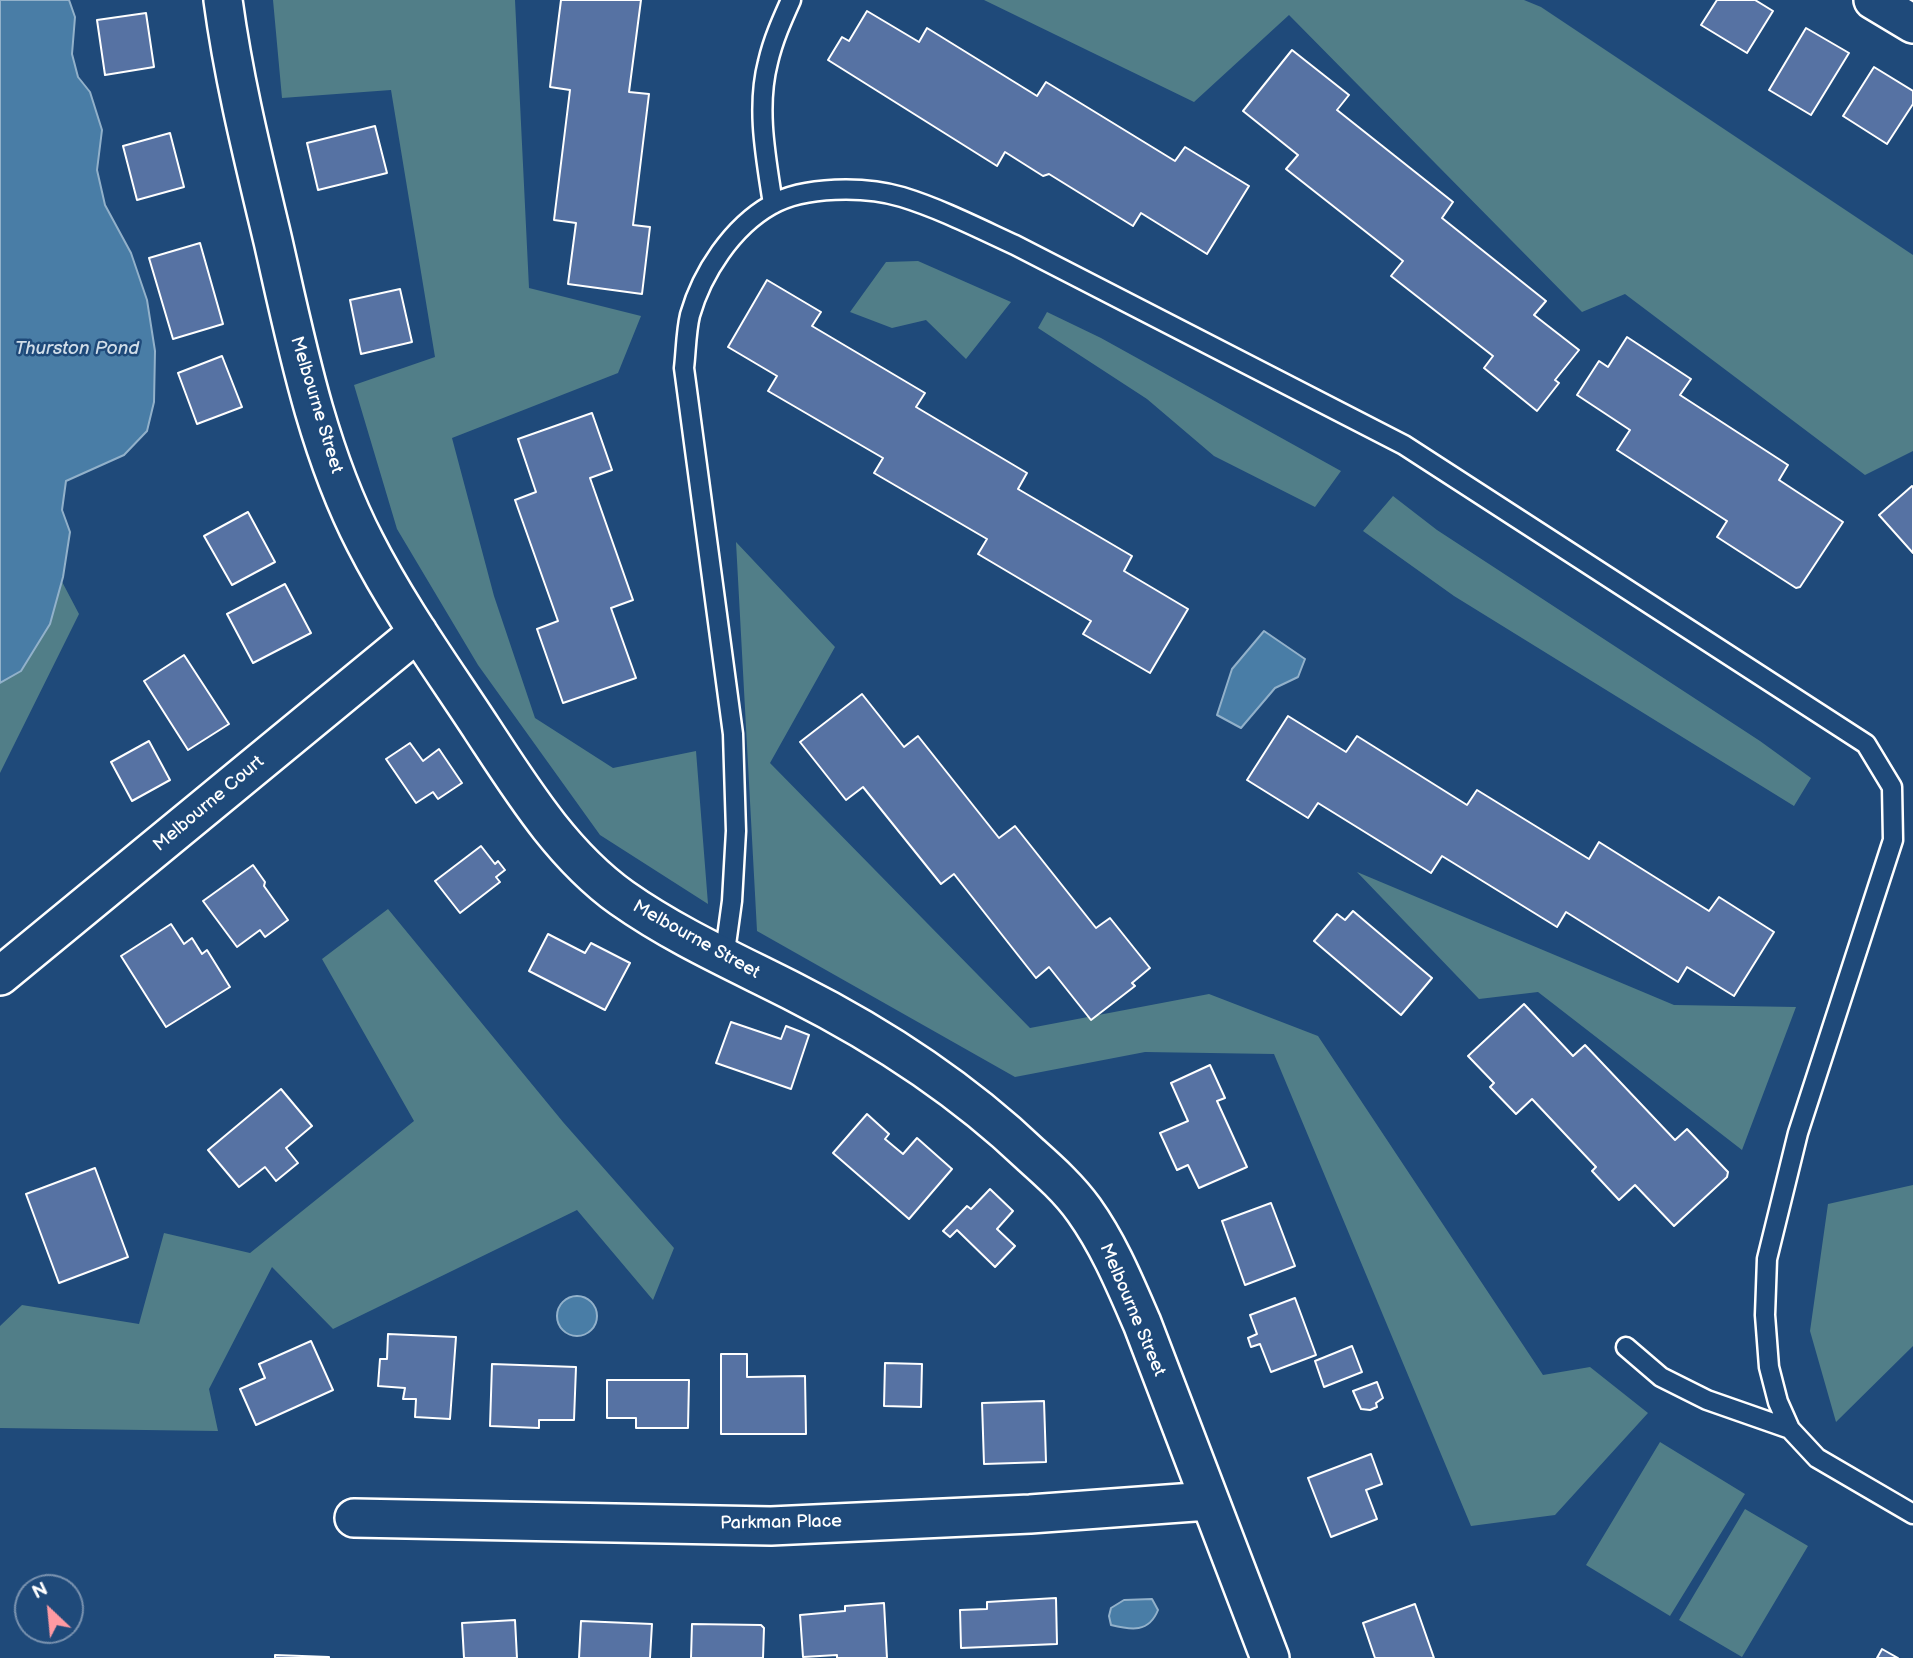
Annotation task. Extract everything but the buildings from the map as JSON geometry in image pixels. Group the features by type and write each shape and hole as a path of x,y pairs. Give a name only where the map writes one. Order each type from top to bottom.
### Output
{"street":[{"name":"Melbourne Street","path":"223,0 238,91 289,311 329,456 364,541 418,632 544,821 580,863 620,897 664,925 724,959 844,1019 930,1072 1006,1131 1060,1181 1099,1233 1119,1270 1270,1658"},
{"path":"1873,0 1913,24"},
{"name":"Melbourne Court","path":"0,976 418,632"},
{"name":"Parkman Place","path":"354,1518 771,1526 1030,1514 1208,1501"}],"lane":[{"path":"773,204 763,136 763,98 767,63 791,0"},
{"path":"724,959 732,901 736,831 733,734 684,368 690,316 709,270 745,222 773,204 811,192 850,189 900,196 954,216 1015,245 1404,445 1866,744 1892,787 1893,840 1798,1133 1768,1259 1765,1315 1769,1367 1778,1402 1790,1429 1817,1458 1913,1514"},
{"path":"1626,1347 1661,1377 1707,1400 1790,1429"}],"green space":[{"path":"273,0 515,0 529,288 641,316 618,373 452,438 494,596 535,718 613,768 696,751 708,904 600,835 478,665 397,529 354,385 435,357 391,90 282,98"},
{"path":"984,0 1524,0 1541,7 1913,255 1913,451 1865,475 1625,294 1582,312 1289,15 1194,102"},
{"path":"918,261 1011,302 966,359 926,320 892,328 850,312 886,262"},
{"path":"1047,312 1101,338 1341,471 1315,507 1214,456 1147,399 1038,328"},
{"path":"1393,496 1437,530 1760,741 1811,778 1794,806 1454,596 1363,531"},
{"path":"29,519 79,614 0,773 0,526"},
{"path":"736,542 835,647 770,763 1030,1028 1209,994 1318,1036 1543,1375 1590,1367 1648,1413 1555,1515 1471,1526 1274,1054 1145,1052 1015,1077 757,931"},
{"path":"1357,872 1674,1005 1796,1007 1742,1150 1538,992 1479,999"},
{"path":"388,909 563,1122 674,1248 653,1300 577,1210 333,1329 272,1267 209,1389 218,1431 0,1428 0,1326 22,1305 139,1324 164,1233 250,1253 414,1121 322,959"},
{"path":"1913,1185 1913,1346 1836,1422 1810,1331 1828,1204"},
{"path":"1660,1442 1745,1494 1670,1616 1586,1565"},
{"path":"1745,1509 1808,1546 1742,1657 1679,1620"}],"water":[{"name":"Thurston Pond","path":"0,0 69,0 75,17 72,54 78,77 90,92 102,130 97,170 105,205 131,253 147,300 155,351 154,402 147,431 124,455 66,481 62,510 70,532 63,577 50,624 21,671 0,683"},
{"path":"1264,631 1305,659 1298,677 1275,688 1241,728 1217,715 1232,669"},
{"path":"577,1296 591,1302 597,1316 591,1330 577,1336 563,1330 557,1316 563,1302"},
{"path":"1152,1599 1158,1610 1150,1623 1132,1629 1111,1625 1111,1608 1124,1600"}]}
